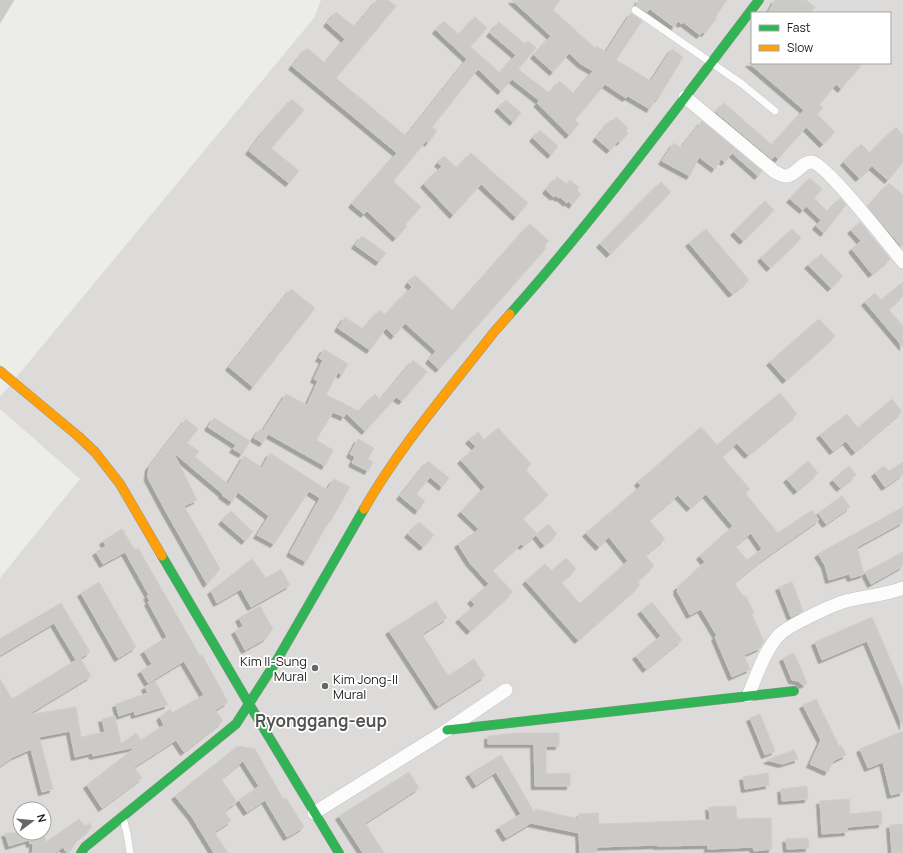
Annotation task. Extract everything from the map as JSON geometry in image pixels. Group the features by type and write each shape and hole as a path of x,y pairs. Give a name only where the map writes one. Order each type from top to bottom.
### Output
{"main road":[{"path":"81,853 85,847 236,724 277,660 381,479 494,332 550,269 686,97 759,0"},
{"path":"0,371 95,452 120,484 249,704 339,853"},
{"path":"447,730 794,691"}],"street":[{"path":"686,97 775,172 788,176 807,163 813,162 820,166 847,195 903,262"},
{"path":"748,696 770,648 779,635 808,618 846,602 891,593 903,588"},
{"path":"314,813 447,730 506,690"}],"lane":[{"path":"635,10 742,84 775,111"},
{"path":"123,816 130,853"}],"shaded area":[{"path":"321,0 903,0 903,853 0,853 0,578 80,479 0,409 0,397 314,18"}],"building":[{"path":"0,0 14,0 0,23"},
{"path":"377,0 388,0 396,6 336,78 406,136 467,59 436,30 444,21 459,35 475,17 487,28 470,46 500,73 516,55 490,33 499,22 525,44 528,41 536,48 518,69 549,93 560,81 574,94 593,71 581,64 569,53 553,72 534,55 551,36 512,0 560,0 553,10 595,48 596,46 606,52 631,13 642,21 616,60 651,81 672,49 683,57 658,99 656,98 650,109 628,96 626,98 605,84 575,120 579,124 569,135 537,103 540,101 512,79 501,91 478,69 432,127 437,131 428,143 426,141 393,181 421,207 405,224 407,226 396,238 367,211 364,214 352,204 397,153 292,66 307,48 325,63 345,39 327,23 336,12 355,27"},
{"path":"638,0 727,0 715,17 717,18 705,33 703,32 700,35 683,22 682,24 678,21 674,27 650,9 647,12 636,5 639,1"},
{"path":"775,0 806,0 815,7 811,12 769,12"},
{"path":"749,63 862,64 841,89 836,84 819,105 823,108 817,114 835,132 823,144 806,127 778,159 775,156 772,159 716,112 724,103 772,145 804,110"},
{"path":"292,99 304,110 271,148 299,171 289,183 249,151 263,132"},
{"path":"506,100 521,113 513,122 498,108"},
{"path":"616,117 628,128 626,131 628,133 610,150 596,138 611,120 613,121"},
{"path":"702,121 762,171 758,176 732,153 725,162 721,159 715,169 699,157 690,176 662,161 674,143 681,148"},
{"path":"896,127 903,135 903,162 888,180 872,166 859,178 844,162 861,144 870,153"},
{"path":"540,130 558,146 551,155 533,138"},
{"path":"471,153 528,203 516,217 481,184 453,215 424,184 442,166 438,163 444,156 457,168"},
{"path":"557,177 566,184 570,180 579,188 577,190 581,194 572,205 560,197 559,198 555,195 554,197 546,190"},
{"path":"810,178 822,189 814,198 828,212 840,198 846,205 824,233 816,226 821,220 806,206 803,210 790,199"},
{"path":"661,182 671,192 610,254 600,244"},
{"path":"889,183 903,195 902,247 868,207"},
{"path":"765,201 774,210 743,241 734,232"},
{"path":"860,222 890,259 872,274 852,249 861,241 851,230"},
{"path":"530,224 549,241 544,246 546,248 439,369 429,360 436,351 405,323 394,336 386,328 370,350 338,328 345,317 363,329 380,310 385,315 412,287 408,283 415,275 453,311"},
{"path":"706,229 749,280 732,294 689,243"},
{"path":"792,229 801,238 770,268 761,258"},
{"path":"362,236 386,253 379,262 355,245"},
{"path":"821,254 843,276 831,288 808,265"},
{"path":"903,282 903,296 888,309 903,326 903,347 865,302 875,293 881,300"},
{"path":"291,289 315,308 253,387 229,367"},
{"path":"819,319 835,336 786,380 770,362"},
{"path":"324,349 348,364 342,375 338,372 326,395 359,411 375,394 380,400 413,360 427,372 402,401 396,397 365,431 346,413 344,417 333,412 316,440 333,450 325,466 263,431 286,394 307,405 318,381 314,379 323,360 319,358"},
{"path":"780,393 797,414 748,455 737,443 722,457 750,489 745,493 778,533 812,510 819,520 762,560 734,583 744,597 746,596 754,613 752,614 764,642 760,648 744,655 750,669 732,677 715,637 717,636 701,609 690,615 677,591 677,588 705,562 700,556 733,526 706,494 690,508 678,495 649,520 665,539 645,555 654,566 637,581 640,585 578,640 526,581 545,564 552,571 566,558 576,569 561,582 580,604 628,561 609,537 599,547 586,533 641,486 638,482 701,427 717,445","holes":["751,533 762,549 747,560 735,546"]},
{"path":"892,399 902,412 855,452 846,441 833,451 820,435 847,414 858,428"},
{"path":"214,418 250,441 242,454 233,449 236,445 208,427"},
{"path":"186,419 198,429 187,443 199,451 195,457 228,484 244,456 262,468 270,453 327,490 334,479 350,487 306,562 290,553 320,498 309,491 274,544 257,535 269,516 238,492 232,502 173,452 197,500 184,506 220,569 207,584 148,478 149,467"},
{"path":"498,428 531,464 525,469 548,495 522,518 537,534 523,546 521,544 492,570 513,592 470,631 459,619 475,605 471,600 489,584 470,563 458,544 479,529 461,512 485,487 461,460 476,447 469,440 478,432 484,440"},
{"path":"260,429 268,434 263,443 254,438"},
{"path":"358,439 374,448 368,459 373,462 368,471 352,463 355,457 350,454"},
{"path":"428,461 449,478 442,487 430,477 416,494 425,501 418,511 400,496"},
{"path":"808,461 818,473 797,491 787,479"},
{"path":"903,462 903,474 885,487 875,473 884,466 889,471"},
{"path":"849,466 856,475 840,488 833,480"},
{"path":"842,496 850,507 826,524 818,513"},
{"path":"903,507 903,522 857,547 864,574 851,578 849,574 829,580 825,565 818,554"},
{"path":"231,511 253,532 245,541 222,521"},
{"path":"419,522 434,535 423,547 408,534"},
{"path":"548,524 557,534 544,545 536,535"},
{"path":"122,529 135,550 138,548 200,656 202,655 228,702 215,710 223,721 184,752 176,740 134,767 142,778 102,808 87,785 136,747 93,756 92,753 75,757 70,731 39,737 53,789 42,792 31,749 13,757 0,766 0,679 12,699 76,660 54,623 0,655 0,639 61,603 90,652 80,658 91,676 27,715 76,707 81,737 105,732 102,719 115,716 121,744 136,733 141,740 164,725 160,717 170,709 172,713 204,695 184,661 148,683 141,671 152,664 144,651 167,637 148,602 150,601 147,596 149,595 125,552 103,564 96,552 106,546 103,541"},
{"path":"903,552 903,566 871,584 865,572"},
{"path":"252,559 266,578 281,569 290,585 251,607 241,589 217,603 211,591"},
{"path":"99,582 136,647 118,658 81,593"},
{"path":"792,582 803,611 791,617 779,587"},
{"path":"436,601 447,618 422,634 448,676 474,659 485,676 438,706 389,631"},
{"path":"652,602 682,640 646,669 636,656 661,636 641,611"},
{"path":"260,606 273,629 266,638 245,650 235,631 243,626 239,618"},
{"path":"872,617 903,689 903,726 867,641 822,660 815,642"},
{"path":"794,653 807,683 803,685 798,681 792,680 783,658"},
{"path":"155,681 168,705 135,715 134,711 119,716 116,704 148,693 145,687"},
{"path":"816,699 839,746 841,745 846,755 833,761 828,772 810,764 821,740 803,705"},
{"path":"760,714 775,751 765,755 750,718"},
{"path":"903,731 903,792 891,795 883,762 868,768 860,749"},
{"path":"518,733 559,733 559,746 546,746 546,774 570,773 570,786 535,786 534,744 488,744 488,736"},
{"path":"238,746 255,749 283,799 286,798 304,827 287,837 265,800 247,812 239,800 259,786 243,761 221,779 237,802 224,811 231,821 214,832 228,853 214,853 192,817 175,796"},
{"path":"794,750 798,759 782,764 767,760"},
{"path":"501,755 535,814 535,809 579,819 579,814 598,813 599,824 710,820 709,807 736,806 737,819 771,818 772,849 754,851 753,847 708,849 708,845 657,845 597,847 596,853 580,853 579,833 531,823 506,838 499,827 521,814 496,772 476,785 469,774"},
{"path":"409,772 419,788 365,823 384,853 363,853 339,816"},
{"path":"768,773 769,785 745,789 743,777"},
{"path":"807,786 808,799 782,801 781,789"},
{"path":"849,799 850,814 881,811 882,824 847,827 848,832 822,834 820,801"},
{"path":"79,819 85,826 89,823 92,827 78,839 71,850 67,853 63,847 54,853 31,853 33,851 33,843 30,844 29,841 46,842 52,841 52,838"},
{"path":"903,824 903,853 892,853 890,825"},
{"path":"5,833 12,833 12,841 26,841 9,846"},
{"path":"808,838 809,848 787,849 786,839"}],"traffic: fast":[{"path":"510,314 607,199 759,0"},
{"path":"81,853 85,847 236,724 277,660 364,509"},
{"path":"162,556 339,853"},
{"path":"447,730 794,691"}],"traffic: slow":[{"path":"364,509 393,463 409,441 494,332 510,314"},
{"path":"0,371 95,452 120,484 162,556"}],"place":[{"name":"Kim Il-Sung Mural","path":"315,668"},
{"name":"Kim Jong-Il Mural","path":"325,686"}],"district":[{"name":"Ryonggang-eup","path":"321,720"}]}
